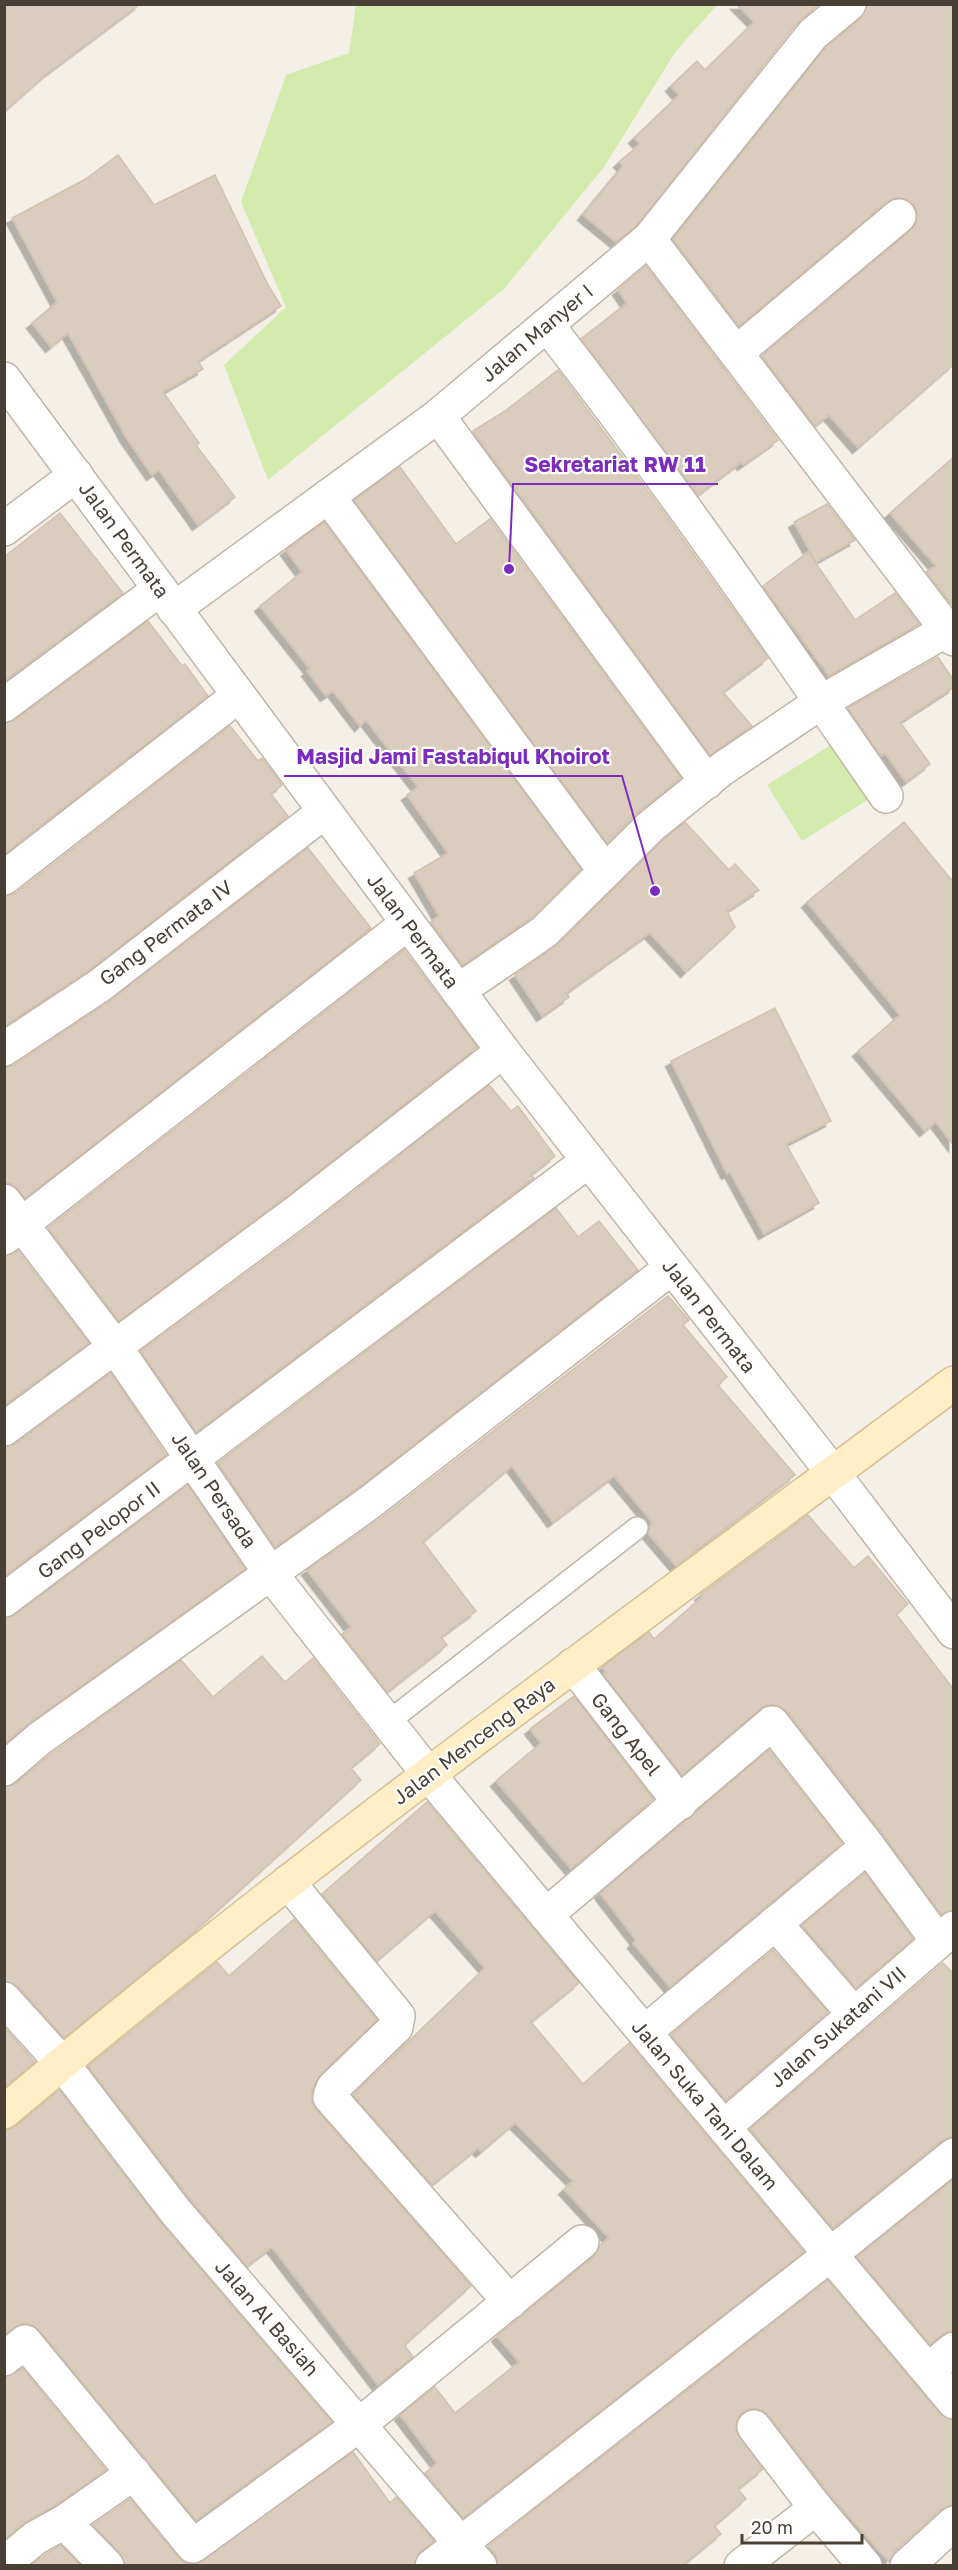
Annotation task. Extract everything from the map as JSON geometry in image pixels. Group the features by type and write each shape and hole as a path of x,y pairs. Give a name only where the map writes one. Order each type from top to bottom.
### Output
{"street":[{"name":"Jalan Manyer I","path":"4,705 328,496 438,417 649,239 813,34 849,4"},
{"path":"736,353 898,216"},
{"path":"458,991 544,932 651,826 706,782 821,702 949,635 649,239"},
{"path":"547,325 620,419 886,796"},
{"name":"Jalan Permata","path":"4,379 503,1051 833,1473 954,1632"},
{"path":"438,417 706,782"},
{"path":"4,529 76,475"},
{"path":"328,496 605,871"},
{"path":"4,878 238,696"},
{"name":"Gang Permata IV","path":"4,1049 99,986 324,812"},
{"path":"11,1221 408,923"},
{"path":"4,1430 298,1211 503,1051"},
{"name":"Gang Pelopor II","path":"4,1600 588,1161"},
{"name":"Jalan Persada","path":"11,1221 116,1348 270,1574 457,1808"},
{"path":"4,1769 39,1739 369,1503 671,1268"},
{"name":"Jalan Menceng Raya","path":"4,2112 288,1882 573,1665 954,1383"},
{"name":"Gang Apel","path":"573,1665 680,1803"},
{"path":"546,1915 772,1723 868,1846 945,1934"},
{"name":"Jalan Suka Tani Dalam","path":"457,1808 954,2402"},
{"path":"645,2032 868,1846"},
{"path":"288,1882 398,2016 396,2027 333,2088 330,2097 510,2302"},
{"path":"775,1923 854,2014"},
{"name":"Jalan Sukatani VII","path":"724,2127 945,1934"},
{"name":"Jalan Al Basiah","path":"4,1999 62,2063 176,2212 470,2554"},
{"path":"432,2565 470,2554 831,2254 954,2155"},
{"path":"4,2359 25,2342 134,2473 184,2556 359,2425 582,2242"},
{"path":"928,2370 954,2349"},
{"path":"754,2427 816,2508 865,2565"},
{"path":"4,2564 35,2538 64,2522 134,2473"},
{"path":"741,2565 816,2508"},
{"path":"64,2522 107,2565"},
{"path":"906,2565 954,2523"}],"lane":[{"path":"388,1722 637,1528"}],"green space":[{"path":"356,5 717,5 676,51 604,167 504,289 268,480 224,365 286,307 241,202 286,75 349,53"},
{"path":"842,738 877,794 802,841 767,785"}],"building":[{"path":"4,4 140,4 48,73 4,112"},
{"path":"736,4 819,4 798,22 636,226 616,242 583,215 623,166 619,162 640,144 634,138 679,95 671,86 697,61 705,70 754,22"},
{"path":"867,4 954,4 954,364 858,448 829,415 815,426 762,356 911,230 916,223 917,213 913,204 906,199 896,198 887,202 739,326 673,239 826,47 861,18"},
{"path":"118,155 154,205 215,175 268,285 281,306 198,361 203,369 163,392 199,443 196,445 235,497 198,525 159,470 152,475 126,437 68,333 51,347 32,323 57,302 12,218 84,180"},
{"path":"646,266 778,440 743,465 741,462 698,495 581,339 627,303 618,290"},
{"path":"558,370 768,658 723,692 752,726 710,755 473,431 505,411"},
{"path":"954,457 954,607 926,572 936,566 890,513"},
{"path":"400,467 456,544 490,519 681,778 639,811 607,843 354,500"},
{"path":"827,504 855,540 816,562 794,522"},
{"path":"60,513 123,593 4,681 4,557"},
{"path":"324,522 581,869 532,917 463,965 431,922 439,916 414,873 448,853 407,795 418,787 366,720 360,726 333,691 326,696 307,671 310,669 260,606 302,572 286,550"},
{"path":"808,552 855,620 895,593 919,624 829,676 763,586"},
{"path":"148,621 182,666 185,664 208,696 4,854 4,723 15,720"},
{"path":"938,657 954,681 954,687 900,722 930,764 906,782 885,753 881,756 848,708"},
{"path":"230,726 258,761 262,758 282,785 271,794 288,816 88,971 4,1026 4,896 16,893"},
{"path":"685,822 729,870 735,864 759,890 727,911 735,927 686,972 650,933 566,993 569,997 542,1016 515,975 557,945 663,840"},
{"path":"904,822 954,883 954,1146 936,1122 925,1131 858,1051 900,1015 807,902"},
{"path":"308,848 371,928 25,1198 12,1184 4,1183 4,1068 14,1065 110,1001"},
{"path":"404,950 477,1047 287,1196 119,1321 48,1228"},
{"path":"775,1008 831,1121 786,1144 819,1203 764,1234 730,1172 727,1174 671,1061"},
{"path":"489,1085 511,1111 518,1106 555,1156 531,1175 534,1178 196,1432 141,1351 310,1226"},
{"path":"556,1208 578,1237 599,1221 638,1270 358,1488 275,1547 218,1463"},
{"path":"18,1251 89,1343 4,1405 4,1256"},
{"path":"668,1296 689,1320 683,1325 727,1377 718,1385 795,1475 676,1566 648,1533 652,1522 614,1476 553,1522 512,1466 423,1542 476,1611 441,1637 447,1645 387,1692 342,1634 351,1627 307,1570 381,1518"},
{"path":"111,1373 166,1455 4,1576 4,1447 15,1444"},
{"path":"188,1485 245,1569 28,1724 4,1744 4,1618 15,1615"},
{"path":"808,1515 854,1568 868,1556 908,1604 896,1614 954,1690 954,1910 941,1914 883,1834 787,1711 769,1704 760,1709 682,1775 603,1674 606,1672 602,1667 649,1632 654,1639 702,1597 700,1595"},
{"path":"262,1656 285,1682 313,1658 380,1744 351,1768 361,1780 192,1934 64,2038 18,1986 4,1981 4,1787 16,1783 51,1754 181,1660 213,1697"},
{"path":"574,1696 653,1799 571,1869 496,1781 541,1743 530,1729"},
{"path":"769,1750 842,1843 670,1987 633,1943 636,1940 600,1893"},
{"path":"427,1802 579,1983 531,2022 583,2084 629,2043 804,2252 463,2518 425,2473 437,2463 400,2415 435,2387 455,2413 519,2362 497,2336 594,2256 600,2245 609,2238 564,2189 573,2181 515,2123 481,2152 478,2148 432,2185 353,2095 485,1968 435,1911 377,1961 322,1894"},
{"path":"865,1873 913,1939 856,1988 802,1925"},
{"path":"294,1919 377,2020 320,2075 312,2091 312,2101 316,2109 471,2286 411,2339 405,2346 413,2357 378,2385 272,2247 247,2266 191,2200 88,2066 217,1962 229,1976"},
{"path":"773,1950 828,2012 726,2100 671,2035"},
{"path":"943,1963 954,1974 954,2137 942,2140 833,2228 750,2129"},
{"path":"4,2027 35,2062 4,2087"},
{"path":"59,2090 162,2224 332,2422 196,2520 39,2330 23,2323 4,2334 4,2130 16,2126"},
{"path":"954,2179 954,2331 943,2334 930,2344 857,2257"},
{"path":"828,2280 940,2414 954,2420 954,2505 941,2509 894,2552 889,2562 831,2496 769,2416 762,2410 752,2408 743,2412 737,2419 736,2430 763,2469 738,2489 746,2499 714,2526 721,2534 683,2565 498,2565 495,2554 488,2546"},
{"path":"22,2368 106,2470 4,2539 4,2377"},
{"path":"353,2452 390,2503 396,2497 434,2541 420,2552 414,2565 125,2565 120,2553 93,2525 130,2499 179,2558 187,2564 196,2564"},
{"path":"61,2545 80,2565 31,2565 46,2554"}],"place":[{"name":"Sekretariat RW 11","path":"509,569"},
{"name":"Masjid Jami Fastabiqul Khoirot","path":"655,891"}]}
